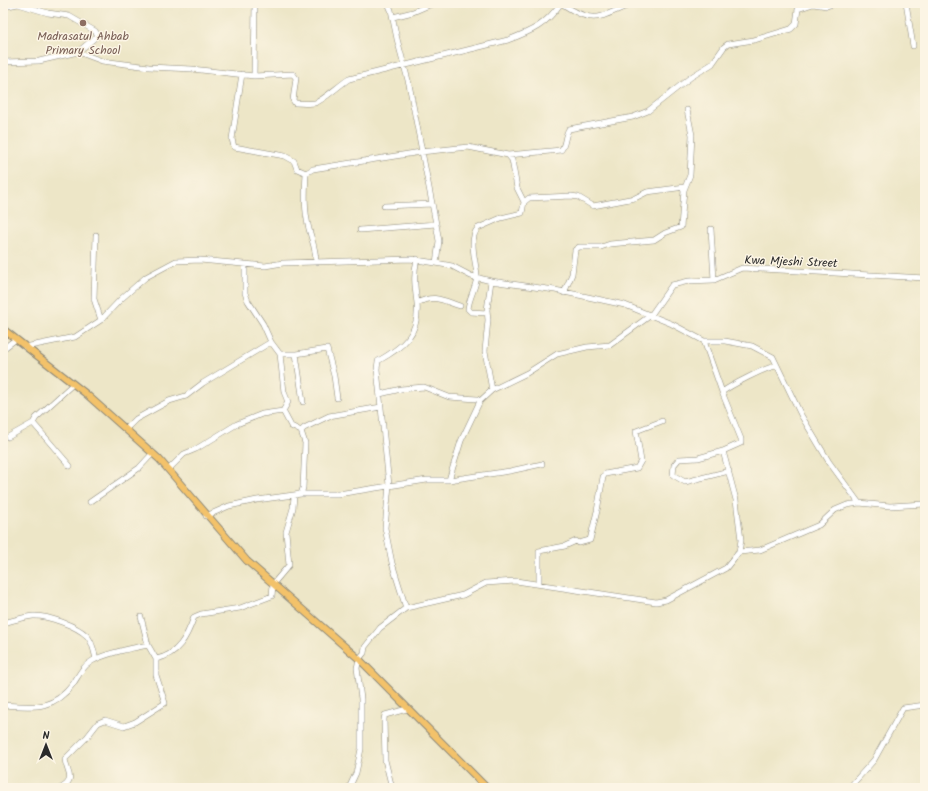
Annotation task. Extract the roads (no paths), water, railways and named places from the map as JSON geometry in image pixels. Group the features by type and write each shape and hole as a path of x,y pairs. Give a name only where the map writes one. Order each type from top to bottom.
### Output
{"main road":[{"path":"3,329 73,384 126,429 169,469 206,516 247,561 359,659 486,788"}],"street":[{"path":"254,76 255,3"},
{"path":"388,3 393,17 403,65 409,84 436,224 439,241 436,262"},
{"path":"391,10 392,3"},
{"path":"393,17 413,12 434,3"},
{"path":"78,52 102,61 149,67 254,76 293,74 296,78 293,100 295,103 313,103 321,100 349,79 508,40 546,22 561,3 580,15 590,18 600,17 636,3"},
{"path":"306,173 313,169 421,152 468,147 508,155 561,150 564,147 565,135 568,129 633,117 648,111 691,77 712,64 724,47 728,44 754,40 791,29 796,24 798,9 795,3"},
{"path":"798,9 813,4 827,6 836,3"},
{"path":"906,3 913,46"},
{"path":"3,7 18,4 48,13 69,16 95,31 98,35 78,52 39,61 3,62"},
{"path":"242,74 232,139 234,147 285,156 294,161 297,169 306,173"},
{"path":"564,293 572,274 575,250 579,246 601,246 654,240 665,233 681,227 685,187 690,175 692,136 687,110"},
{"path":"487,313 471,312 468,309 468,302 477,277 474,240 475,230 501,218 522,213 524,202 517,188 512,160 508,155"},
{"path":"306,173 305,197 307,216 309,229 316,252 316,262"},
{"path":"524,202 530,198 571,196 578,197 594,206 635,198 647,192 685,187"},
{"path":"384,206 432,204"},
{"path":"360,230 436,224"},
{"path":"711,228 714,280"},
{"path":"96,235 94,299 101,320"},
{"path":"406,608 392,563 385,528 389,485 378,361 398,350 414,331 417,303 414,280 416,259"},
{"path":"25,346 75,337 101,320 121,299 146,277 176,261 200,260 265,266 283,263 416,259 436,262 452,266 477,277 491,281 625,305 672,324 704,341 725,341 752,346 773,357 776,366 801,415 829,462 859,503"},
{"path":"245,264 245,293 248,301 263,324 271,342 280,354 284,392 288,402 283,411"},
{"name":"Kwa Mjeshi Street","path":"480,401 492,390 527,373 557,354 587,346 610,345 651,315 672,285 689,281 714,280 742,268 925,278"},
{"path":"491,281 487,313 485,351 492,390"},
{"path":"417,303 426,298 434,298 460,306"},
{"path":"3,349 16,339"},
{"path":"704,341 741,439 741,443 723,451 698,458 679,459 674,465 673,475 685,482 728,471"},
{"path":"126,429 136,419 169,402 186,396 203,383 271,342"},
{"path":"280,354 296,354 327,349 334,376 337,398"},
{"path":"296,354 303,402"},
{"path":"722,392 729,386 749,378 768,367 776,366"},
{"path":"8,437 33,423 36,418 73,384"},
{"path":"380,394 401,389 424,387 449,397 477,399 480,401 461,441 449,480"},
{"path":"301,431 304,428 329,416 381,407"},
{"path":"283,411 291,426 301,431 305,443 304,488 301,494"},
{"path":"169,469 184,454 196,449 237,424 262,414 283,411"},
{"path":"540,584 539,551 565,546 576,540 579,543 590,540 603,477 605,474 637,468 641,462 636,431 662,421"},
{"path":"33,423 70,466"},
{"path":"349,788 356,773 360,749 361,699 357,668 359,659 364,653 365,647 380,628 406,608 463,595 486,583 516,581 656,602 666,600 726,568 739,552 741,540 736,500 723,451"},
{"path":"90,502 139,468 152,453"},
{"path":"206,516 229,506 257,500 301,494 338,494 427,480 449,480 510,471 542,464"},
{"path":"272,596 273,584 289,565 286,532 294,496"},
{"path":"739,552 760,550 819,525 835,510 847,505 859,503 890,506 925,504"},
{"path":"156,659 164,658 182,644 194,617 201,614 240,608 272,596 279,589"},
{"path":"3,623 32,616 43,616 66,624 88,637 96,659"},
{"path":"61,788 67,784 70,774 65,759 87,737 98,723 105,720 124,726 135,722 165,703 156,675 156,659 148,645 141,617"},
{"path":"3,705 38,707 48,705 58,699 71,687 81,669 96,659 148,645"},
{"path":"849,788 874,760 903,708 925,705"},
{"path":"392,788 385,760 384,719 385,715 407,708"}],"place":[{"name":"Madrasatul Ahbab Primary School","path":"83,23"}]}
